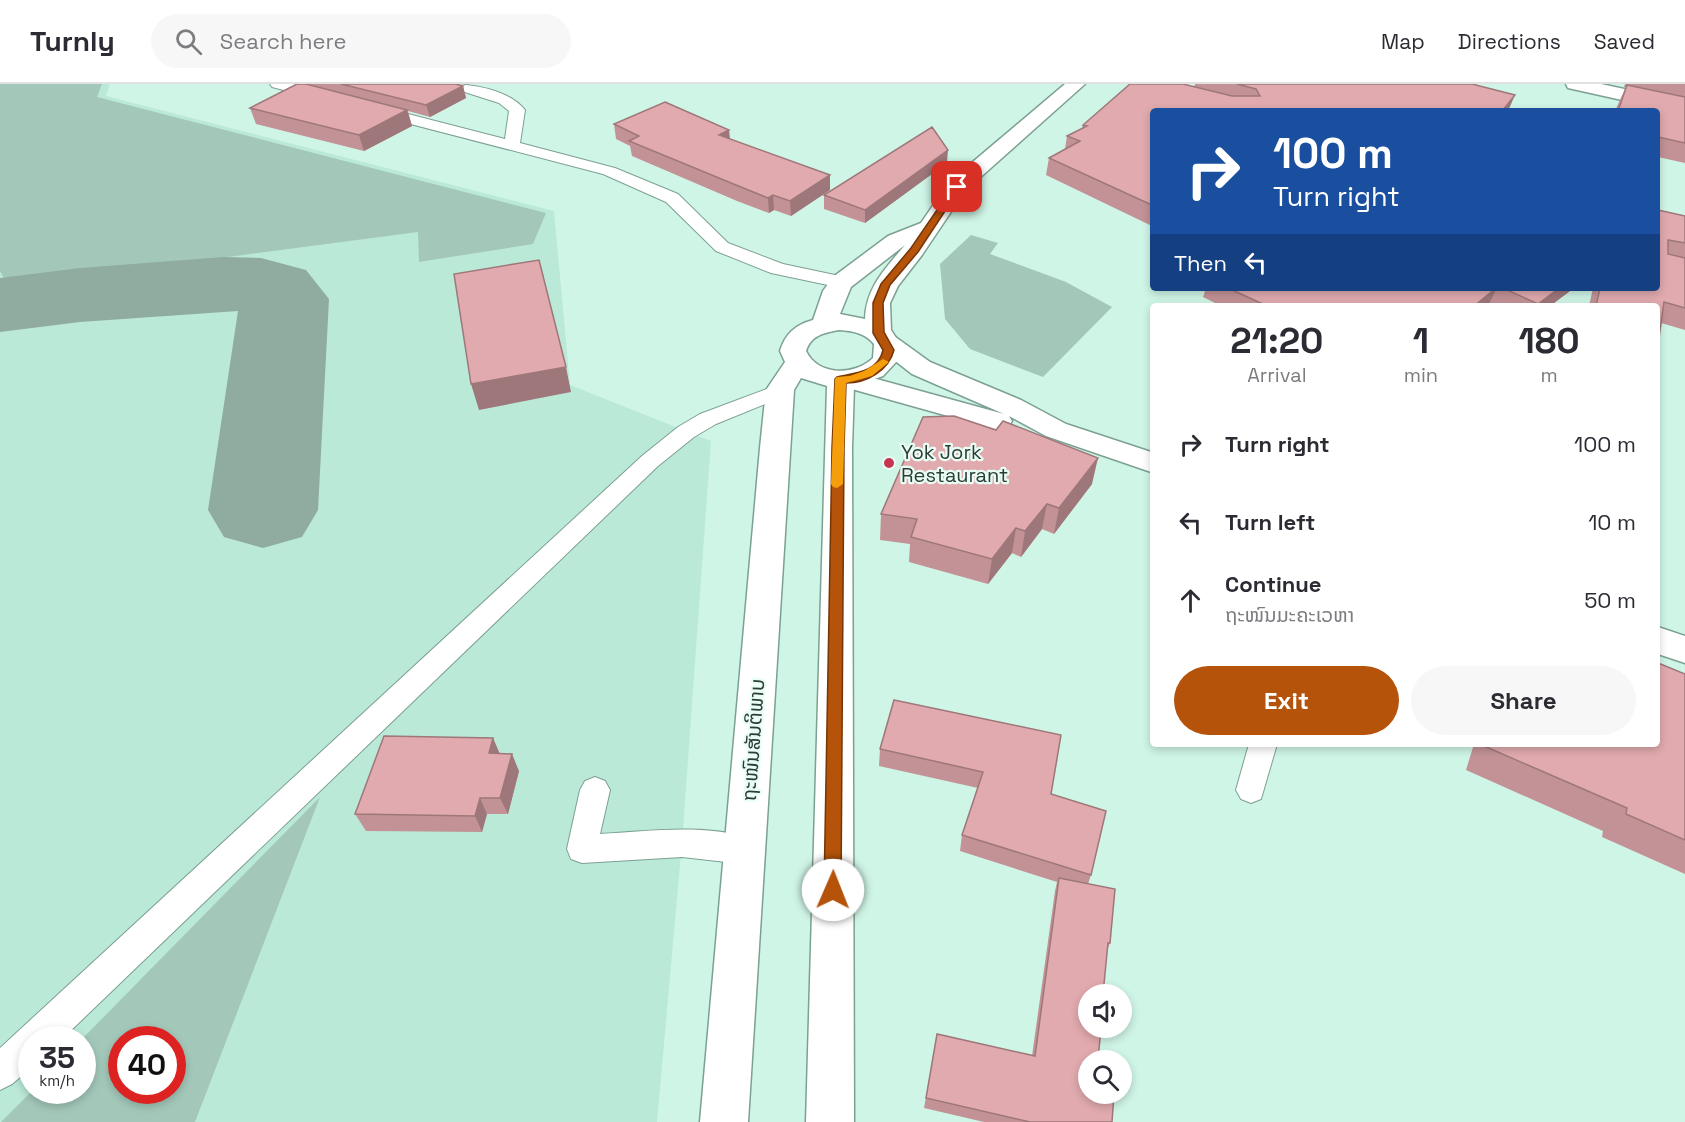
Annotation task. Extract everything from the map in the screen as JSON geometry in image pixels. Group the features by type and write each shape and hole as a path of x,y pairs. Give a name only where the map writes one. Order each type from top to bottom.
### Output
{"street":[{"path":"846,380 880,367 886,358 888,350 882,337 878,303 886,284 914,250 957,187 1076,84"},
{"path":"1575,84 1685,108"},
{"path":"927,228 896,241 842,282 835,291 824,324 854,323 882,337 921,368 1011,406 1056,430 1150,463"},
{"name":"ຖະໜົນສັນຕິພາບ","path":"724,1122 744,850 793,345 799,336 824,324"},
{"path":"789,377 807,372 846,380 1001,422 1056,430"},
{"path":"830,1122 838,448 846,380"},
{"path":"1660,641 1685,650"}],"lane":[{"path":"277,84 342,102"},
{"path":"454,84 504,100 517,110 512,144"},
{"path":"365,108 512,144 609,171 672,198 722,247 778,269 842,282"},
{"path":"50,1026 650,461 686,432 789,377"},
{"path":"1251,790 1262,747"},
{"path":"595,790 582,849 682,843 744,850"},
{"path":"0,1072 18,1056"}],"shaded area":[{"path":"0,84 110,84 106,96 554,211 570,385 711,441 682,843 657,1122 0,1122"},
{"path":"0,84 102,84 97,97 546,213 533,244 419,262 418,232 8,286 0,271"},
{"path":"971,235 998,243 990,254 1066,282 1112,307 1043,377 970,349 945,319 940,264"},
{"path":"320,797 195,1122 1,1122 19,1104 96,1104 95,1026"}],"building":[{"path":"297,84 306,84 407,110 359,135 250,108"},
{"path":"341,84 455,84 463,86 426,105"},
{"path":"1130,84 1183,84 1232,96 1260,96 1256,89 1237,84 1472,84 1515,95 1504,108 1150,108 1150,204 1049,158 1080,141 1067,136 1087,126 1083,125"},
{"path":"1627,85 1685,97 1685,143 1660,137 1660,108 1619,108"},
{"path":"665,102 729,130 719,135 830,175 790,201 773,195 768,198 629,141 639,136 614,124"},
{"path":"932,127 948,150 865,210 824,195"},
{"path":"1660,210 1685,216 1685,243 1668,240 1668,254 1685,258 1685,308 1664,302 1660,331 1660,303 1597,303 1599,291 1660,291"},
{"path":"539,260 566,367 471,384 454,274"},
{"path":"1234,291 1492,291 1478,303 1260,303"},
{"path":"1510,291 1555,291 1539,303"},
{"path":"954,416 996,430 1003,421 1098,458 1059,508 1047,504 1025,531 1016,528 992,559 911,537 917,519 881,514 923,417"},
{"path":"1660,664 1685,674 1685,840 1626,814 1627,808 1486,747 1660,747"},
{"path":"894,700 1061,735 1051,794 1106,811 1091,875 962,835 983,772 880,749"},
{"path":"384,736 493,738 489,753 512,754 500,798 480,798 475,816 355,814"},
{"path":"1059,878 1115,889 1104,984 1078,984 1078,1038 1100,1038 1099,1050 1078,1050 1078,1104 1113,1104 1112,1122 1030,1122 926,1098 937,1034 1035,1056"}],"taxiway":[{"path":"0,305 80,295 224,284 261,285 275,289 284,299 284,315 263,510"}],"slow traffic":[{"path":"837,484 841,379 851,380 880,367 883,362"}],"place":[{"name":"Yok Jork Restaurant","path":"889,463"}],"route":[{"path":"833,890 838,448 841,379 851,380 868,373 880,367 886,358 888,350 885,341 878,333 878,303 886,284 914,250 957,187"}]}
